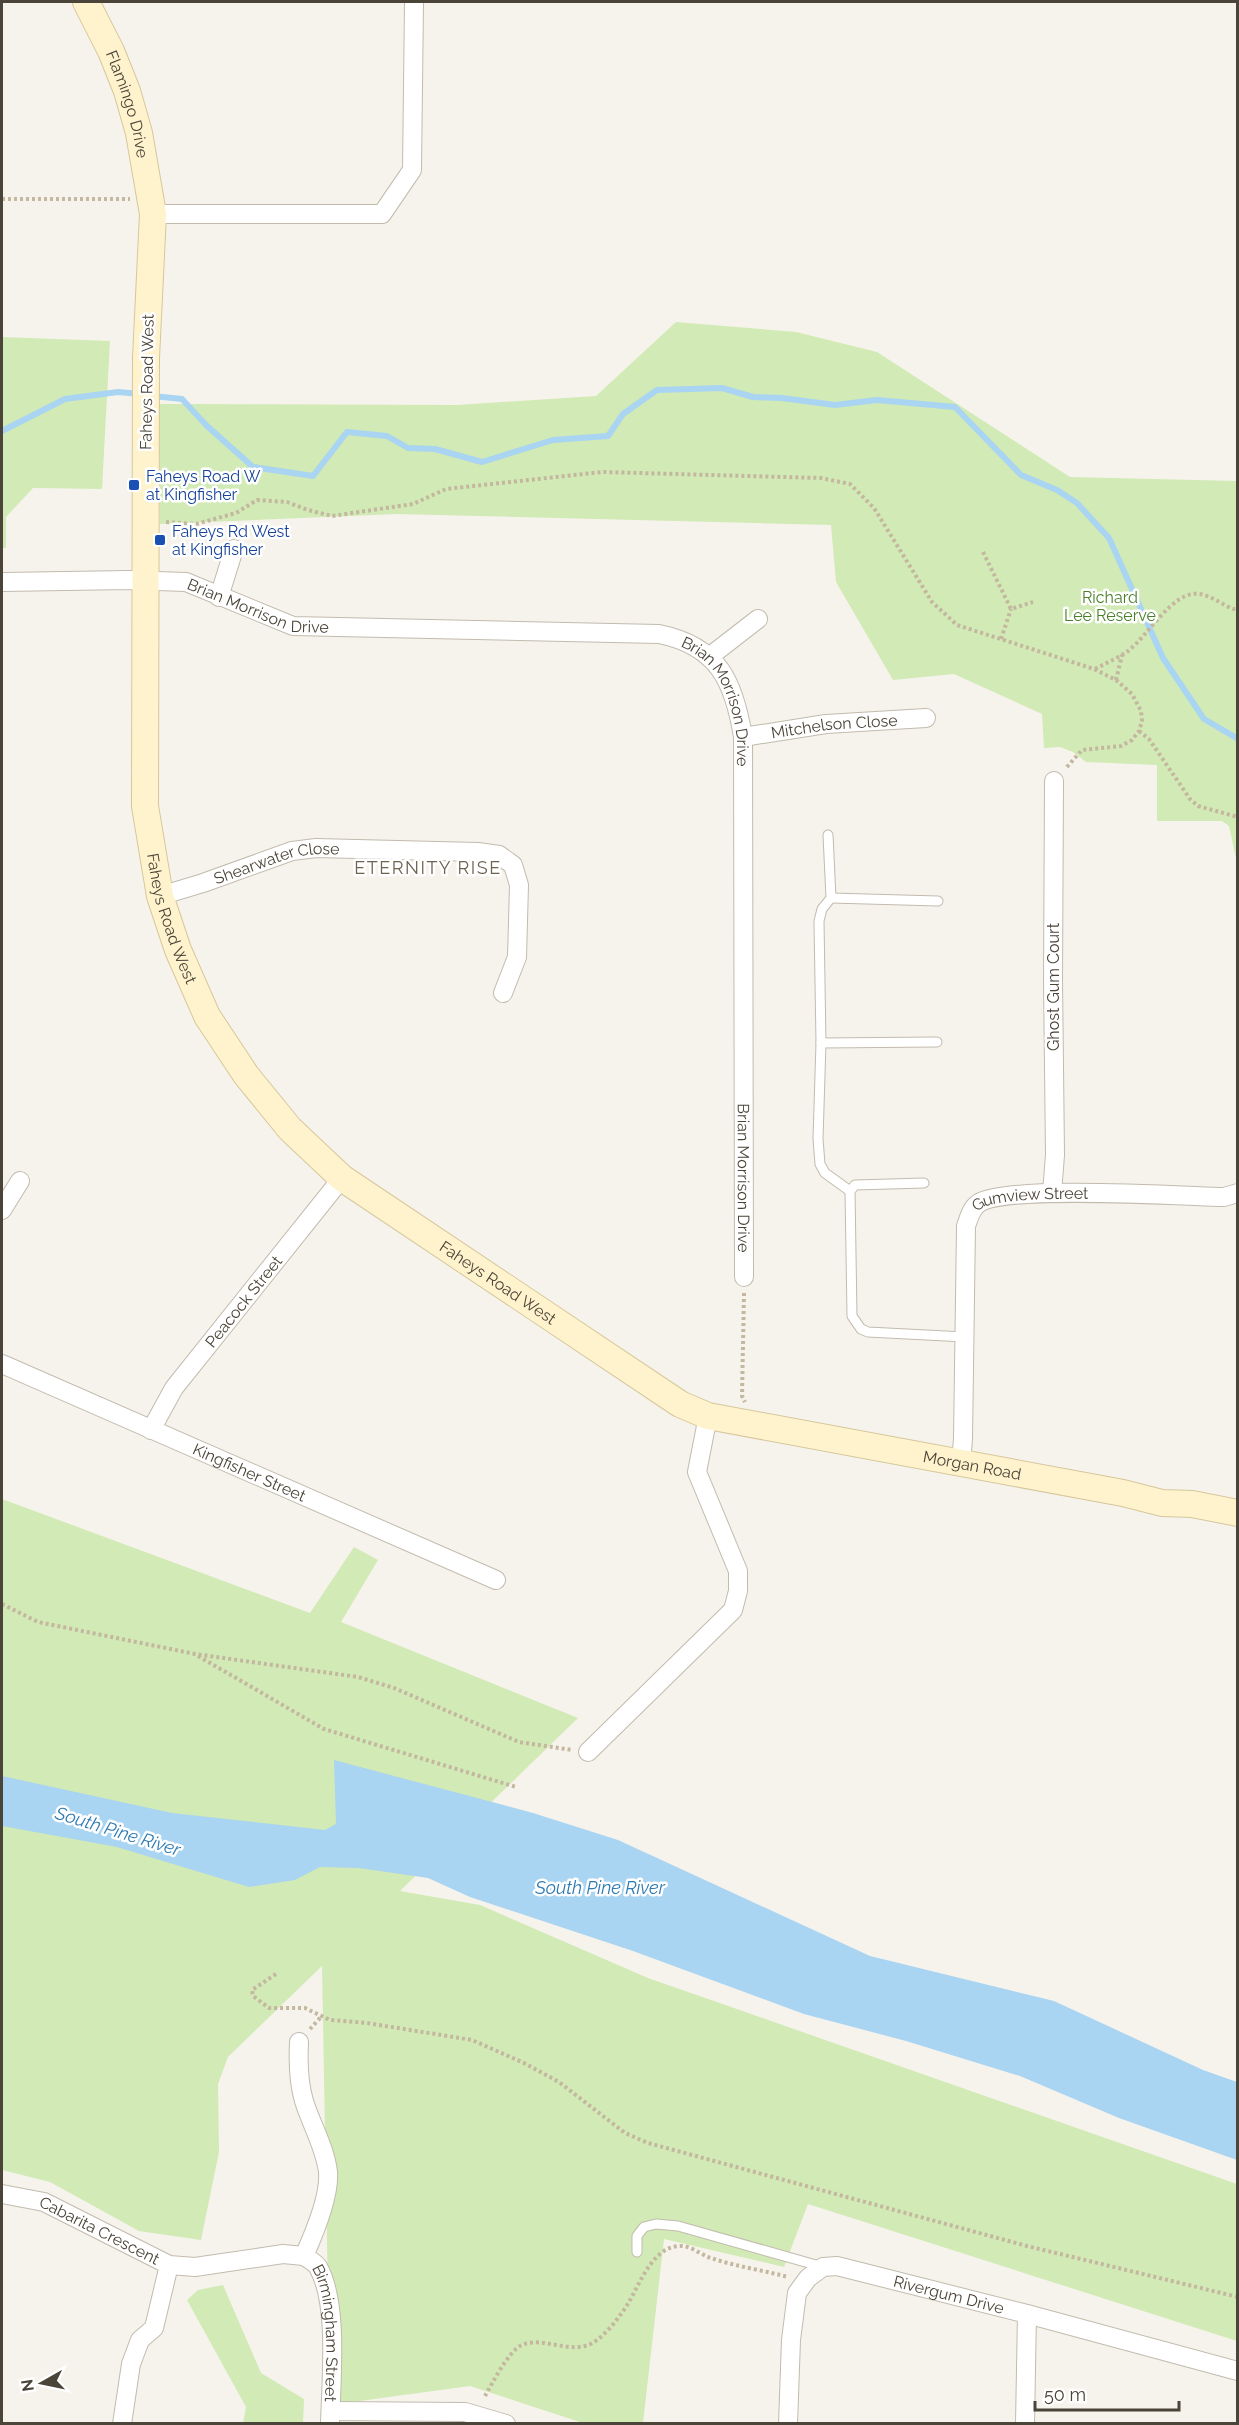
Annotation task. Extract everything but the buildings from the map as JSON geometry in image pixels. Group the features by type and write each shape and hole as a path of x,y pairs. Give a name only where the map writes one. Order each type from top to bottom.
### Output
{"street":[{"name":"Flamingo Drive","path":"86,2 111,51 127,91 139,133 153,214"},
{"path":"153,214 382,214 412,170 414,2"},
{"name":"Faheys Road West","path":"153,214 146,358 145,806 160,896 178,950 207,1016 246,1075 283,1120 342,1178 681,1404 708,1416"},
{"path":"219,597 234,549"},
{"path":"2,582 146,581"},
{"name":"Brian Morrison Drive","path":"146,581 186,582 293,626 659,634 679,638 697,646 723,673 732,692 742,737 744,1277"},
{"path":"709,657 758,619"},
{"name":"Mitchelson Close","path":"742,737 826,724 926,718"},
{"name":"Ghost Gum Court","path":"1052,1193 1055,1155 1054,781"},
{"name":"Shearwater Close","path":"160,896 203,884 292,851 316,848 478,852 499,855 513,865 519,885 517,957 503,993"},
{"name":"Peacock Street","path":"151,1430 174,1388 342,1178"},
{"path":"2,1210 20,1181"},
{"name":"Gumview Street","path":"961,1463 966,1226 971,1212 979,1203 990,1198 1052,1193 1224,1197 1238,1193"},
{"name":"Kingfisher Street","path":"2,1364 496,1580"},
{"path":"588,1752 733,1610 738,1591 738,1571 697,1472 708,1416"},
{"name":"Morgan Road","path":"708,1416 1123,1493 1162,1503 1192,1504 1238,1513"},
{"name":"Birmingham Street","path":"299,2042 298,2071 304,2100 328,2172 326,2193 314,2234 304,2256 317,2265 326,2287 332,2312 331,2417"},
{"name":"Cabarita Crescent","path":"2,2194 44,2202 169,2265 195,2267 284,2254 304,2256"},
{"path":"122,2424 131,2364 140,2340 154,2328 169,2265"},
{"name":"Rivergum Drive","path":"823,2268 837,2266 1238,2371"},
{"path":"788,2424 791,2340 797,2294 808,2278 823,2268"},
{"path":"1025,2424 1027,2314"},
{"path":"331,2417 465,2412 506,2424"}],"lane":[{"path":"828,835 831,897 822,909 819,921 821,1043 818,1139 820,1164 825,1173 850,1191"},
{"path":"831,897 939,901"},
{"path":"821,1043 937,1042"},
{"path":"924,1183 855,1185 850,1191 852,1316 855,1323 868,1332 965,1337"},
{"path":"637,2252 638,2236 644,2227 662,2224 823,2268"}],"path":[{"path":"2,199 131,199 153,214"},
{"path":"162,522 196,524 236,513 257,500 287,502 332,516 413,504 446,489 602,472 821,478 850,484 874,508 932,602 957,626 1094,669 1116,680 1132,694 1141,711 1139,731 1132,740 1120,746 1082,750 1054,781"},
{"path":"983,552 1011,609 1001,639"},
{"path":"1094,669 1122,654 1142,638 1173,603 1188,594 1200,594 1233,609 1238,609"},
{"path":"1011,609 1033,602"},
{"path":"1116,680 1122,654"},
{"path":"1139,731 1149,739 1190,799 1198,806 1238,817"},
{"path":"744,1277 742,1396 747,1409"},
{"path":"2,1604 38,1622 195,1654 358,1677 394,1688 519,1742 588,1752"},
{"path":"195,1654 324,1729 516,1787"},
{"path":"276,1974 252,1990 253,1996 269,2008 305,2008 330,2020 367,2023 472,2040 524,2063 559,2082 625,2133 648,2144 1027,2246 1238,2297"},
{"path":"485,2396 512,2354 521,2345 532,2343 580,2347 596,2341 618,2317 650,2265 665,2250 677,2246 688,2247 709,2257 789,2277"}],"green space":[{"name":"Richard Lee Reserve","path":"676,322 796,332 877,352 1070,477 1237,481 1237,863 1229,826 1222,821 1157,821 1157,765 1086,762 1073,752 1060,747 1044,748 1042,714 954,674 893,680 836,582 831,525 397,514 160,524 159,404 457,405 596,396"},
{"path":"2,337 110,341 102,489 33,488 6,517 6,548 2,548"},
{"path":"2,1499 310,1613 354,1547 378,1560 341,1622 578,1718 400,1891 480,1905 648,1978 1237,2184 1237,2341 808,2204 784,2267 664,2239 643,2423 583,2423 470,2386 330,2405 322,1966 228,2057 218,2084 219,2152 201,2240 139,2231 50,2182 2,2170"},
{"path":"223,2285 261,2373 304,2399 303,2423 243,2423 246,2407 187,2300 198,2290"}],"water":[{"name":"South Pine River","path":"334,1760 533,1813 618,1840 870,1956 1054,2001 1203,2070 1237,2082 1237,2160 1119,2118 1020,2076 906,2041 804,2014 633,1951 470,1897 428,1878 359,1868 320,1867 295,1880 249,1887 117,1847 2,1826 2,1776 172,1813 325,1830 336,1824"}],"waterway":[{"path":"153,396 182,399 206,425 253,467 313,476 347,432 387,436 408,448 435,449 482,462 553,440 608,436 623,414 657,390 722,388 753,397 782,398 835,405 877,400 955,407 1021,475 1057,490 1077,503 1109,538 1163,658 1204,719 1238,739"},
{"path":"2,431 65,399 118,392 140,394"}],"place":[{"name":"Faheys Road W at Kingfisher","path":"134,485"},
{"name":"Faheys Rd West at Kingfisher","path":"160,540"}],"district":[{"name":"ETERNITY RISE","path":"428,867"}]}
